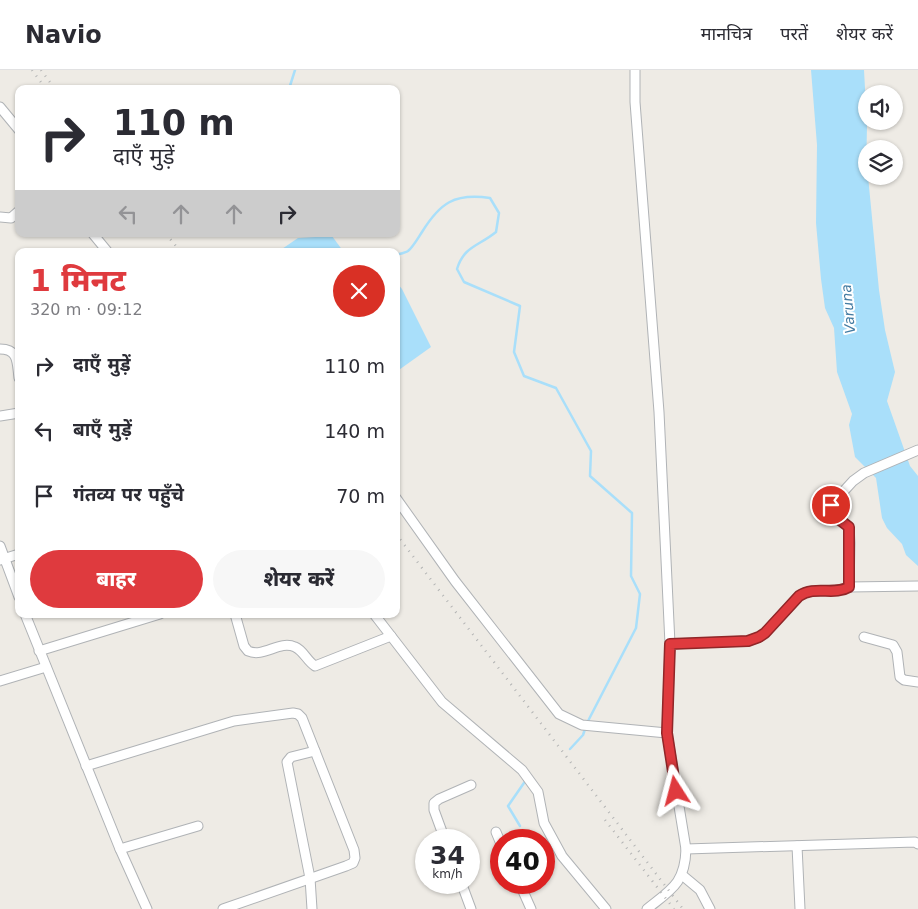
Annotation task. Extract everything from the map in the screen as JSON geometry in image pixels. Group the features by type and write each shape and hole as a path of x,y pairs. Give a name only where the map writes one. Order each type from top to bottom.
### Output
{"street":[{"path":"635,70 635,102 658,412 670,644 667,733 686,849 682,875 670,891 647,909"},
{"path":"0,107 15,125"},
{"path":"0,217 11,218 15,214"},
{"path":"95,237 105,248"},
{"path":"0,348 7,348 12,351 15,356"},
{"path":"0,416 15,414"},
{"path":"849,587 849,527 832,514 830,510 831,505 853,481 864,473 914,452"},
{"path":"400,504 455,582 559,714 582,725 667,733"},
{"path":"0,546 2,560 15,588"},
{"path":"2,560 15,555"},
{"path":"670,644 748,641 759,637 806,591 841,590 849,587 918,586"},
{"path":"27,618 120,849 148,909"},
{"path":"40,651 139,618"},
{"path":"236,618 244,646 248,651 258,654 287,645 294,646 315,666 391,636"},
{"path":"377,618 442,702 522,770 538,792 544,823 562,856 606,909"},
{"path":"864,637 893,645 897,652 900,677 904,680 918,682"},
{"path":"0,680 46,667"},
{"path":"86,766 234,721 293,713 298,714 302,718 354,850 355,858 353,863 223,909"},
{"path":"312,909 310,878 287,762 291,757 315,751"},
{"path":"441,829 434,810 434,803 438,799 471,786"},
{"path":"120,849 198,826"},
{"path":"686,849 915,842 918,844"},
{"path":"797,846 800,909"},
{"path":"682,875 700,890 710,909"},
{"path":"465,894 471,909"},
{"path":"524,894 531,909"}],"water":[{"name":"Varuna","path":"811,70 864,70 865,85 858,85 858,130 867,130 867,140 858,140 858,185 869,185 879,290 885,330 895,372 887,401 910,466 918,476 918,566 906,555 902,544 887,528 882,518 876,478 855,457 849,425 852,414 837,372 834,328 825,308 821,279 816,223 817,145"},
{"path":"333,237 341,248 283,248 298,238"},
{"path":"400,287 402,289 431,347 400,369"}],"waterway":[{"path":"290,85 295,70"},
{"path":"400,254 410,249 435,214 449,202 467,197 490,198 499,213 496,232 468,251 460,261 457,269 464,282 520,306 514,352 524,376 556,388 591,451 590,476 632,513 631,576 640,594 636,628 587,723"},
{"path":"570,749 583,735 585,729"},
{"path":"520,826 508,806 526,780"}],"railway":[{"path":"32,70 43,85"},
{"path":"41,70 52,85"},
{"path":"168,237 178,248"},
{"path":"400,539 683,909"},
{"path":"605,820 674,909"}],"route":[{"path":"676,791 667,733 670,644 748,641 765,633 799,596 806,591 847,589 850,583 849,527 832,514 830,510 831,505"}]}
